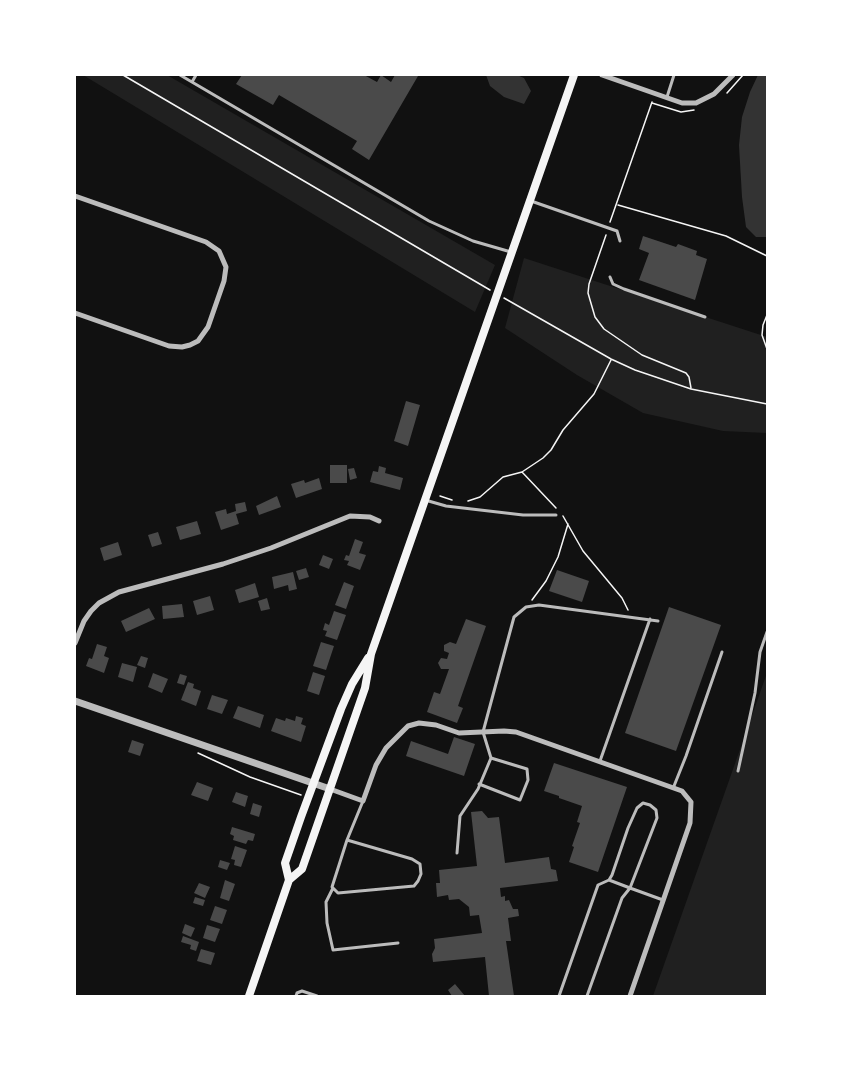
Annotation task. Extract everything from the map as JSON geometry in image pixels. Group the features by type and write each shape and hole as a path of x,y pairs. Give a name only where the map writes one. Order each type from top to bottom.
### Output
{"main road":[{"path":"249,996 289,880 302,869 365,688 371,654 574,75"},
{"path":"289,880 285,863 313,783 348,692 371,654"}],"street":[{"path":"602,75 682,103 696,104 714,94 733,75"},
{"path":"75,196 206,242 219,251 224,258 226,275 204,335 190,345 169,346 75,313"},
{"path":"75,643 91,611 99,603 119,592 262,551 350,516 379,521"},
{"path":"75,701 363,801 381,755 411,724 428,723 459,733 516,732 674,786 688,798 692,814 630,996"}],"lane":[{"path":"180,75 429,221 473,241 512,252"},
{"path":"192,82 196,75"},
{"path":"667,98 674,75"},
{"path":"531,201 608,228 619,233 620,241"},
{"path":"610,277 613,284 624,289 705,317"},
{"path":"425,500 446,506 523,515 556,515"},
{"path":"457,853 460,816 491,758 483,732 514,617 526,608 547,605 658,621"},
{"path":"600,761 650,619"},
{"path":"738,771 755,693 760,652 767,632"},
{"path":"674,786 722,652"},
{"path":"479,784 520,800 528,780 527,769 491,758"},
{"path":"363,801 346,840 333,888 326,902 327,923 333,950 398,943"},
{"path":"559,996 598,885 609,880 637,808 643,803 650,805 656,810 657,818 630,888 622,898 587,996"},
{"path":"333,888 338,893 414,886 422,874 420,864 412,859 346,840"},
{"path":"609,880 663,900"},
{"path":"296,996 302,991 317,996"}],"path":[{"path":"123,75 493,291"},
{"path":"655,93 589,284 588,293 595,317 604,329 642,355 686,373 691,389"},
{"path":"616,204 718,233 767,256"},
{"path":"503,297 611,359 635,370 691,389 767,404"},
{"path":"767,315 762,335 767,349"},
{"path":"465,502 480,497 503,477 522,472 543,458 551,450 563,430 594,394 611,359"},
{"path":"522,472 568,523 583,551 622,598 630,616"},
{"path":"440,496 459,502"},
{"path":"526,608 546,582 558,557 568,523"},
{"path":"197,752 250,777 308,798"}],"shaded area":[{"path":"83,75 167,75 495,265 475,312"},
{"path":"486,75 517,75 524,78 531,91 524,104 504,97 490,86"},
{"path":"758,75 767,75 767,237 756,237 746,227 739,145 742,117"},
{"path":"524,258 767,337 767,433 723,431 643,413 577,375 505,328"},
{"path":"767,673 767,996 653,996"}],"building":[{"path":"242,75 364,75 377,82 381,75 391,82 395,75 418,76 369,160 352,149 357,141 279,95 273,105 236,84"},
{"path":"643,236 676,247 678,244 697,251 696,255 707,259 695,300 639,280 649,253 639,249"},
{"path":"406,401 420,405 408,446 394,441"},
{"path":"330,465 347,465 347,483 330,483"},
{"path":"379,466 386,468 385,473 403,478 400,490 370,482 373,471 378,472"},
{"path":"354,468 357,478 350,480 348,469"},
{"path":"319,478 322,489 296,498 291,484 304,480 305,483"},
{"path":"277,496 281,507 259,515 256,506"},
{"path":"245,502 247,511 236,514 239,524 221,530 215,512 226,509 227,514 236,511 235,504"},
{"path":"197,521 201,534 180,540 176,527"},
{"path":"158,532 162,544 152,547 148,535"},
{"path":"355,539 363,542 359,553 366,555 360,570 347,565 349,561 344,560 346,555 349,556"},
{"path":"118,542 122,555 104,561 100,548"},
{"path":"323,555 333,559 329,569 319,565"},
{"path":"306,568 309,577 299,580 296,571"},
{"path":"557,570 589,581 582,602 549,591"},
{"path":"293,572 297,589 289,591 288,585 274,589 272,577"},
{"path":"344,582 354,586 346,609 335,605"},
{"path":"255,583 259,597 239,603 235,590"},
{"path":"210,596 214,610 197,615 193,601"},
{"path":"267,598 270,609 261,611 258,601"},
{"path":"182,604 184,617 163,619 162,606"},
{"path":"669,607 721,625 676,751 625,733"},
{"path":"149,608 155,619 126,632 121,621"},
{"path":"334,611 346,615 337,640 325,636 327,631 323,630 325,623 329,625"},
{"path":"466,619 486,626 458,706 463,708 457,723 427,712 434,692 440,694 449,669 441,669 438,663 441,658 447,659 449,653 444,651 444,645 450,642 456,644"},
{"path":"321,642 334,646 326,670 313,666"},
{"path":"97,644 107,647 104,656 109,658 104,673 86,666 89,658 92,659"},
{"path":"141,656 148,658 145,668 137,665"},
{"path":"122,663 137,667 133,682 118,677"},
{"path":"313,672 325,676 319,695 307,691"},
{"path":"153,673 168,679 162,693 148,687"},
{"path":"180,674 187,676 184,685 177,683"},
{"path":"188,682 194,684 193,688 201,691 196,706 181,700"},
{"path":"212,695 228,700 222,714 207,709"},
{"path":"238,706 264,715 260,728 233,718"},
{"path":"296,716 303,718 301,724 306,726 301,742 271,731 276,718 295,721"},
{"path":"454,737 475,744 464,776 406,756 411,741 448,754"},
{"path":"132,740 144,744 140,756 128,752"},
{"path":"554,763 627,787 598,872 569,862 580,823 577,822 582,806 544,791"},
{"path":"197,782 213,788 208,801 191,795"},
{"path":"236,792 248,796 245,807 232,802"},
{"path":"253,803 262,806 259,817 250,814"},
{"path":"482,811 488,818 499,817 505,863 549,857 551,869 556,870 558,881 500,888 501,897 505,896 505,901 509,900 513,909 518,909 519,916 508,918 511,941 506,941 514,996 489,996 485,957 433,962 434,939 482,933 479,915 470,916 469,907 459,899 449,900 448,895 437,897 436,883 440,883 439,870 477,866 471,812"},
{"path":"232,827 255,834 253,841 248,840 246,844 233,840 234,836 230,834"},
{"path":"235,846 247,850 241,867 234,865 235,860 231,859"},
{"path":"220,860 230,863 227,870 218,867"},
{"path":"225,880 235,884 229,901 220,898"},
{"path":"199,883 210,887 205,898 194,893"},
{"path":"195,897 205,900 203,906 193,903"},
{"path":"215,906 227,910 222,924 210,920"},
{"path":"185,924 195,928 191,937 182,933"},
{"path":"207,925 220,929 215,942 203,938"},
{"path":"183,936 199,942 196,951 190,949 191,945 181,942"},
{"path":"201,949 215,953 211,965 197,961"},
{"path":"455,984 465,996 452,996 448,990"}]}
